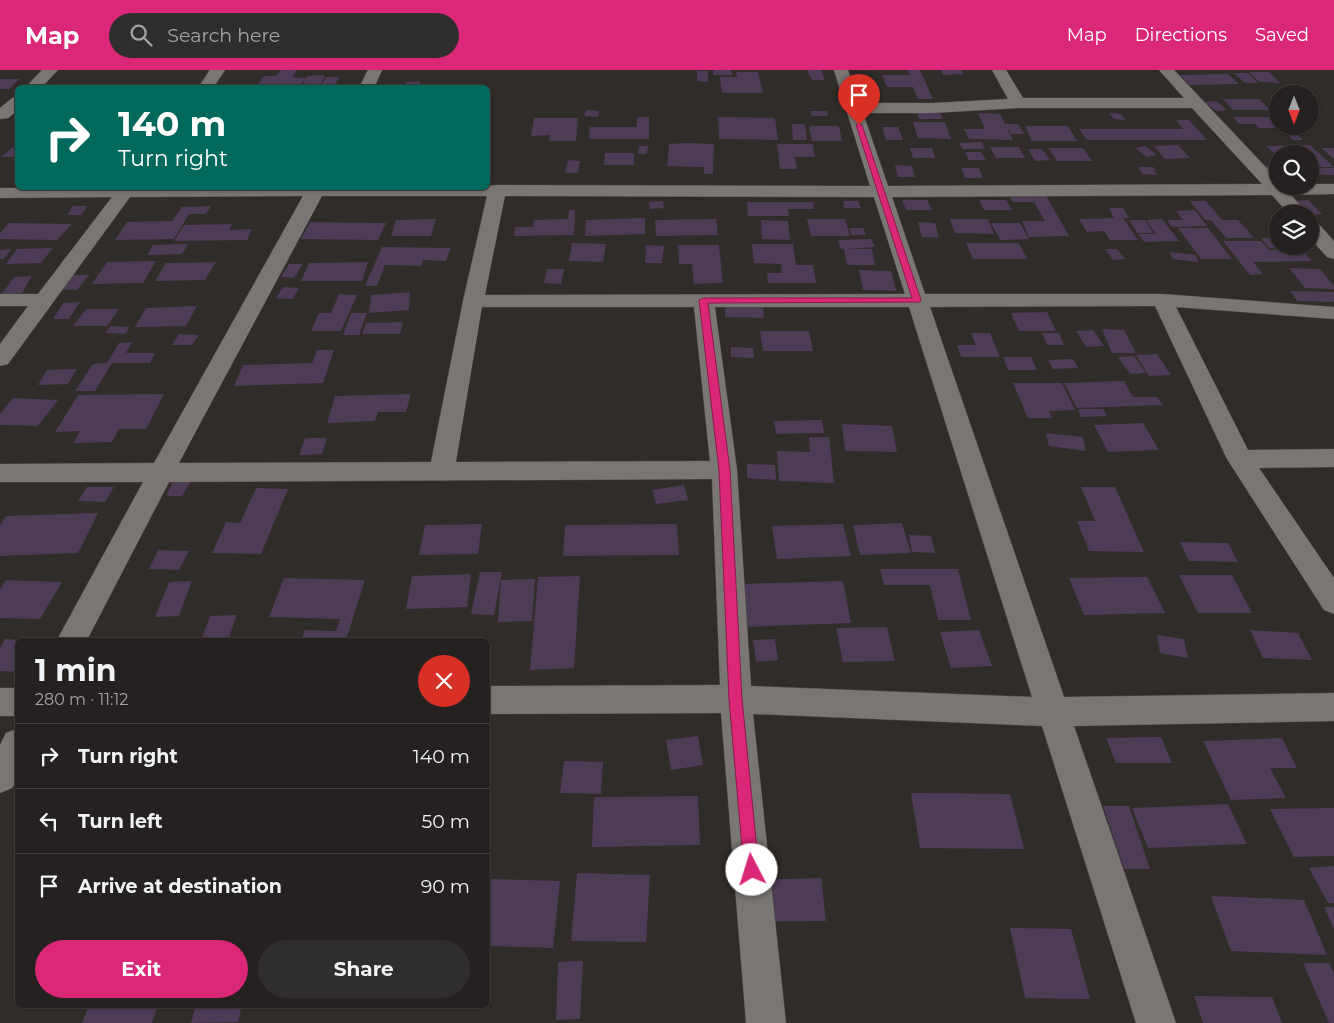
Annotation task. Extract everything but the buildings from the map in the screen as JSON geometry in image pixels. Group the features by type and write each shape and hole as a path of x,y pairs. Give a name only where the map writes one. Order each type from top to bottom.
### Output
{"street":[{"path":"35,85 51,70"},
{"path":"207,85 218,70"},
{"path":"368,85 375,70"},
{"path":"841,70 1156,1023"},
{"path":"999,70 1018,103"},
{"path":"1166,70 1269,181"},
{"path":"853,108 941,108 1018,103 1196,103"},
{"path":"6,115 15,104"},
{"path":"1319,189 1334,189"},
{"path":"0,193 95,190"},
{"path":"0,358 126,190"},
{"path":"73,638 160,473 315,190"},
{"path":"490,190 881,192 1269,190"},
{"path":"442,470 473,301 497,190"},
{"path":"1282,195 1291,205"},
{"path":"1319,236 1334,253"},
{"path":"0,300 43,300"},
{"path":"704,300 724,470 736,699 766,1023"},
{"path":"473,301 1162,300 1334,313"},
{"path":"1162,300 1240,459 1334,602"},
{"path":"1240,459 1334,458"},
{"path":"0,474 442,470 724,470"},
{"path":"490,700 736,699 1053,712 1334,707"},
{"path":"0,702 15,702"},
{"path":"0,777 15,750"}],"route":[{"path":"752,870 736,699 724,470 704,300 917,300 859,125"}]}
